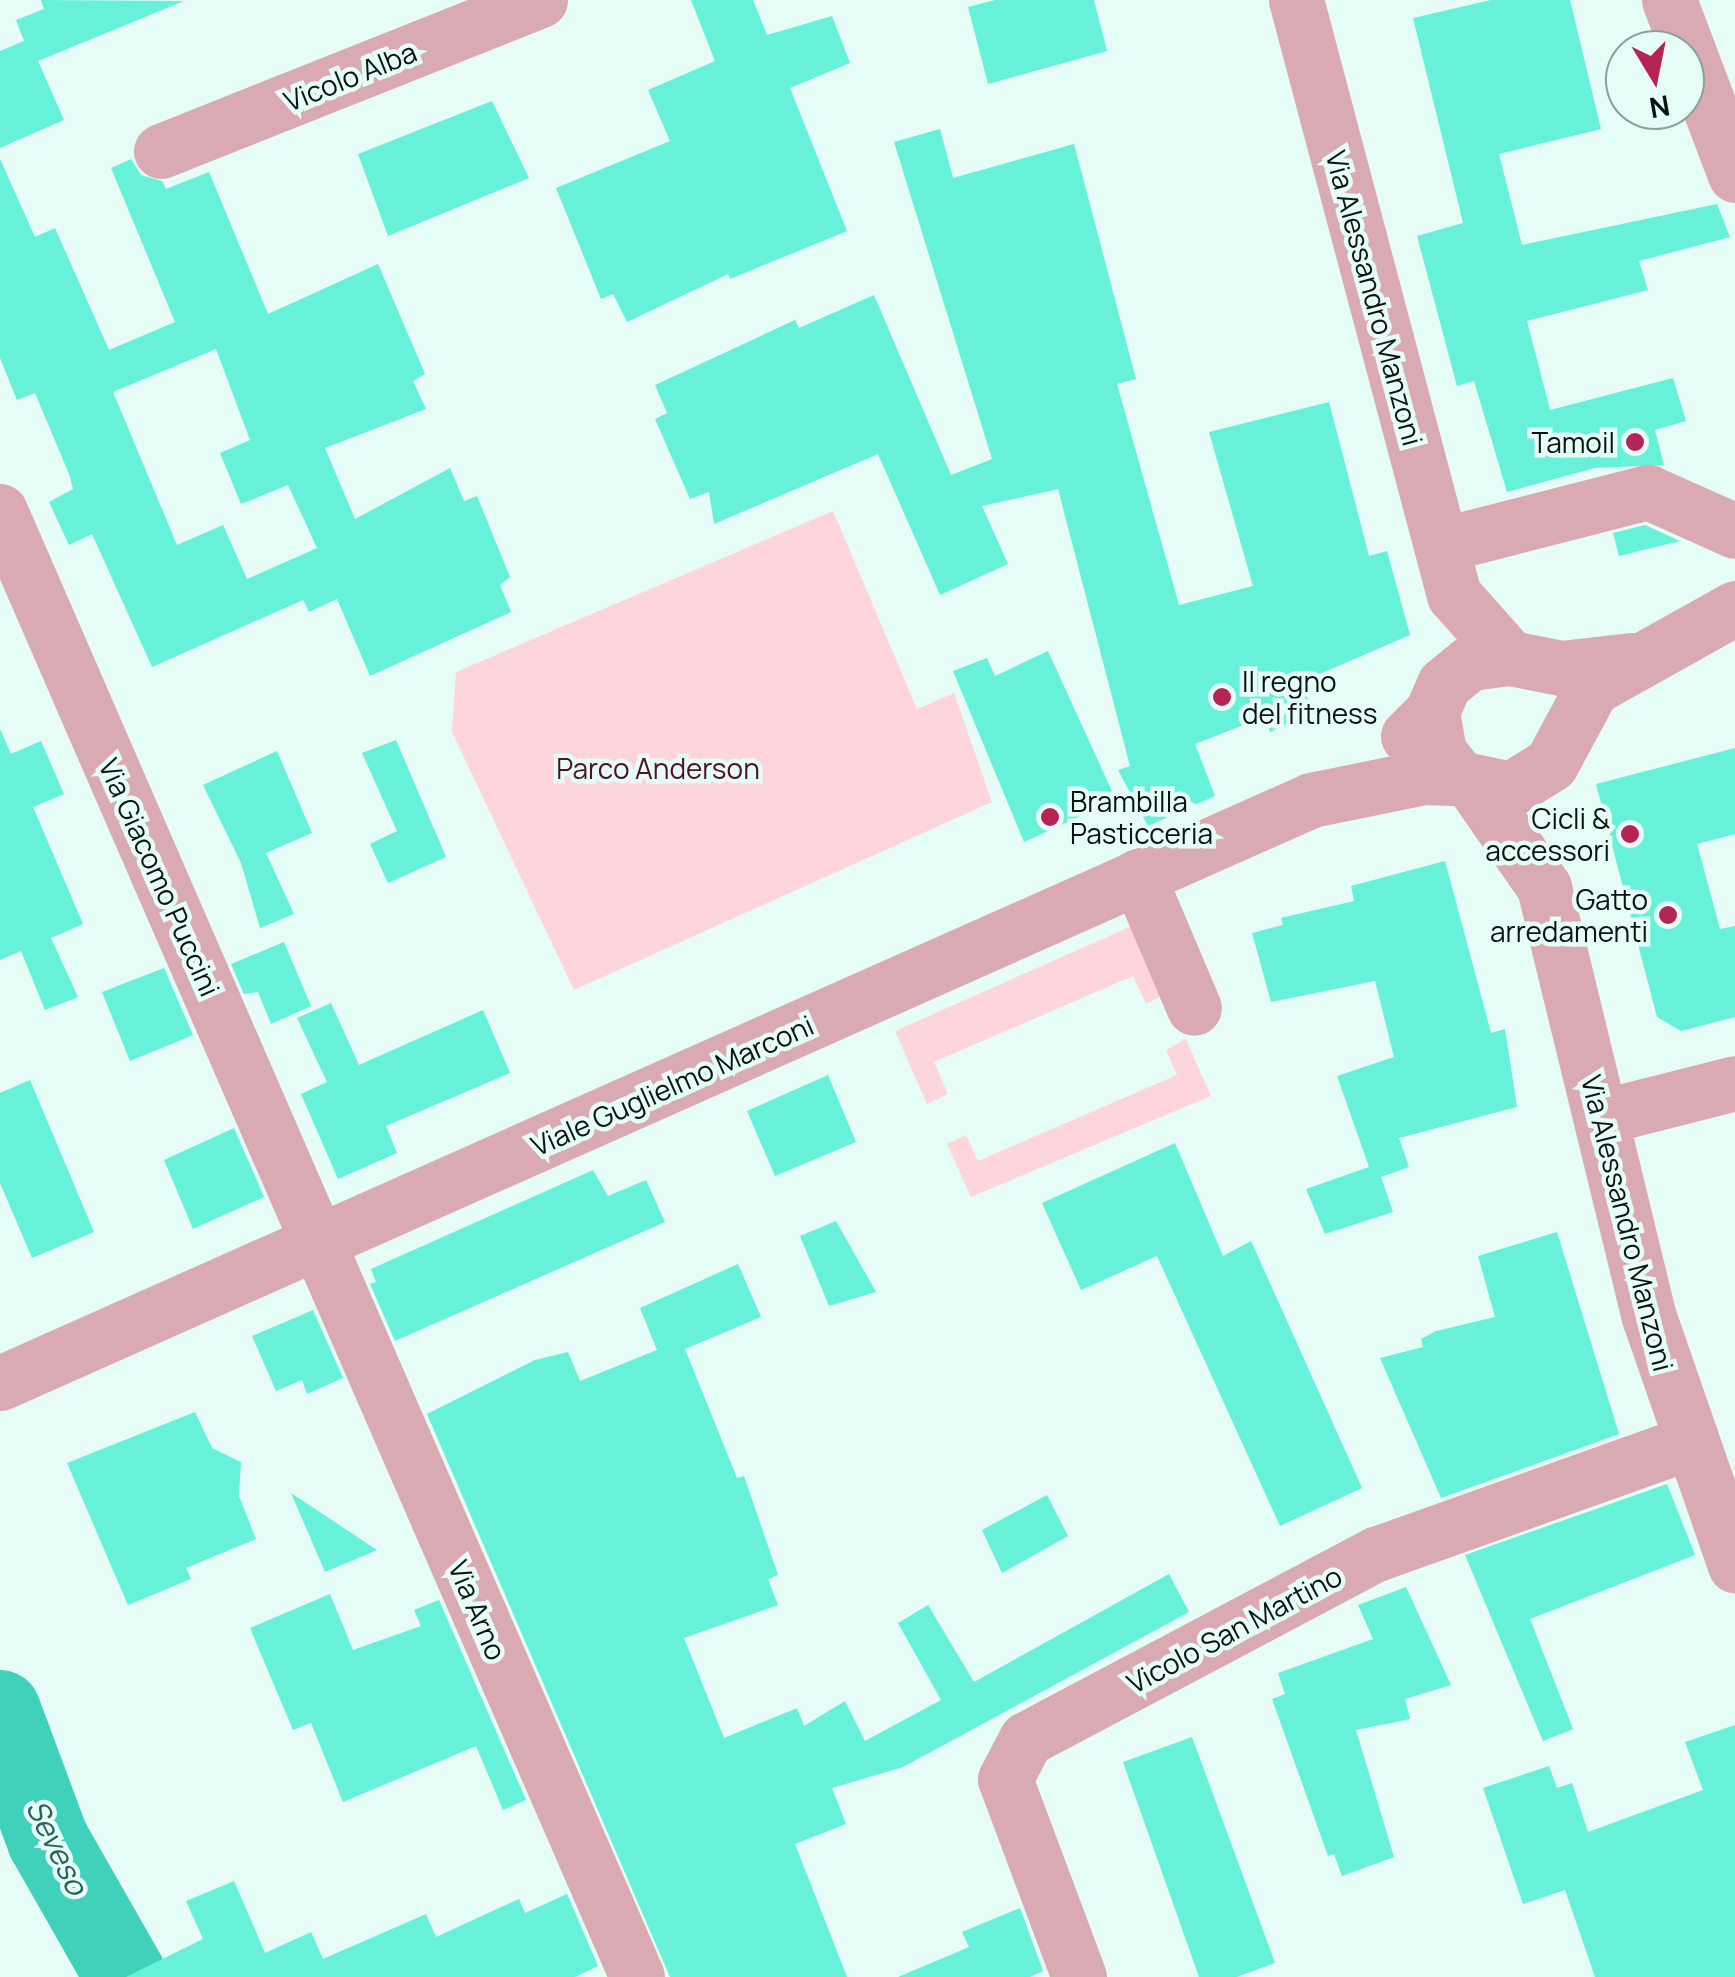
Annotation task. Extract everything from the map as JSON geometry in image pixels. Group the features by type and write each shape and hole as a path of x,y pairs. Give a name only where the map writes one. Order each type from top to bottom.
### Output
{"street":[{"name":"Vicolo Alba","path":"161,151 540,0"},
{"name":"Via Alessandro Manzoni","path":"1296,0 1447,570 1438,698"},
{"path":"1669,0 1716,70 1735,175"},
{"path":"1447,570 1648,492 1735,531"},
{"name":"Via Giacomo Puccini","path":"0,511 320,1242"},
{"name":"Via Alessandro Manzoni","path":"1447,570 1522,662"},
{"path":"1344,789 1467,782 1511,789 1558,750 1592,688 1632,660 1735,608"},
{"path":"1344,789 1470,663 1632,660"},
{"path":"1522,662 1552,685 1564,709 1558,750"},
{"path":"1438,698 1439,752 1467,782"},
{"name":"Via Alessandro Manzoni","path":"1558,750 1542,795 1539,876 1649,1317 1688,1443 1735,1566"},
{"name":"Via Alessandro Manzoni","path":"1467,782 1539,876"},
{"name":"Viale Guglielmo Marconi","path":"0,1383 1138,876 1344,789"},
{"path":"1138,876 1194,1008"},
{"path":"1600,1117 1735,1083"},
{"name":"Via Arno","path":"320,1242 637,1977"},
{"name":"Vicolo San Martino","path":"1080,1977 1005,1779 1026,1738 1376,1554 1688,1443"}],"green space":[{"name":"Parco Anderson","path":"833,511 917,709 954,693 992,802 574,990 452,732 456,672"},
{"path":"1134,925 1165,994 1146,1004 1133,976 934,1062 948,1094 927,1104 895,1031"},
{"path":"1186,1039 1211,1096 971,1197 947,1144 966,1135 978,1161 1177,1075 1166,1050"}],"building":[{"path":"41,0 184,1 38,61 64,120 0,148 0,51 24,41 16,20 44,9"},
{"path":"691,0 753,0 767,35 832,16 850,63 790,88 847,231 730,279 728,274 627,322 613,294 601,299 556,188 670,141 648,90 715,61"},
{"path":"995,0 1094,0 1107,51 988,84 968,7"},
{"path":"1491,0 1570,0 1601,129 1499,154 1522,245 1717,204 1730,237 1639,261 1648,290 1527,321 1550,410 1673,378 1686,421 1655,430 1664,465 1595,468 1507,492 1474,381 1457,386 1417,236 1463,223 1413,18"},
{"path":"492,101 529,178 388,236 358,154"},
{"path":"940,129 953,178 1074,144 1136,379 1117,384 1179,605 1253,586 1209,432 1329,402 1369,556 1387,551 1410,635 1301,682 1313,711 1270,732 1264,717 1195,744 1215,796 1148,826 1118,770 1130,766 1058,489 982,506 1008,564 940,595 878,454 714,524 709,492 690,499 655,419 667,413 655,385 795,320 799,328 874,295 951,475 992,459 894,142"},
{"path":"0,159 35,237 55,228 109,350 175,322 111,168 131,159 141,175 162,181 166,189 209,172 268,314 378,264 425,374 413,381 426,409 325,448 355,519 450,468 464,501 477,496 510,577 500,585 511,612 370,676 337,599 309,612 303,600 152,667 92,534 69,545 49,502 73,489 69,474 35,393 17,400 0,358","holes":["216,349 250,440 220,453 241,504 288,485 317,548 247,579 223,525 177,545 113,392"]},
{"path":"1645,525 1680,541 1619,556 1613,533"},
{"path":"1048,651 1116,800 1024,842 953,671 987,658 995,676"},
{"path":"0,729 11,754 41,741 64,794 33,807 83,924 51,938 78,997 45,1010 21,951 0,960"},
{"path":"396,740 446,857 388,883 370,844 397,831 362,753"},
{"path":"1735,748 1735,834 1697,844 1720,929 1735,926 1735,1017 1681,1031 1657,1017 1596,784"},
{"path":"277,751 312,833 266,853 294,914 260,928 241,863 203,785"},
{"path":"1445,861 1491,1033 1505,1029 1517,1107 1399,1138 1409,1167 1381,1177 1393,1212 1325,1234 1306,1189 1369,1167 1337,1076 1394,1057 1375,981 1271,1002 1252,933 1283,925 1281,918 1354,901 1351,886"},
{"path":"284,942 311,1006 271,1024 258,992 244,994 231,964"},
{"path":"164,968 193,1035 130,1061 102,992"},
{"path":"331,1003 359,1065 483,1010 510,1073 386,1126 397,1153 338,1179 301,1094 327,1082 297,1018"},
{"path":"828,1075 856,1142 775,1176 747,1111"},
{"path":"30,1080 94,1232 32,1258 0,1183 0,1093"},
{"path":"234,1128 264,1197 193,1229 164,1160"},
{"path":"1175,1143 1223,1256 1251,1241 1362,1488 1280,1526 1157,1256 1081,1290 1042,1203"},
{"path":"593,1170 608,1196 646,1180 665,1222 395,1341 370,1284 376,1282 371,1269"},
{"path":"836,1221 876,1292 829,1306 800,1236"},
{"path":"1557,1232 1619,1434 1441,1498 1380,1358 1423,1347 1421,1339 1436,1331 1495,1317 1478,1256"},
{"path":"738,1264 761,1317 685,1349 737,1478 744,1476 778,1575 768,1579 778,1605 684,1638 724,1738 797,1708 804,1726 845,1701 865,1741 941,1700 898,1623 928,1605 974,1682 1169,1574 1189,1612 903,1767 832,1788 846,1824 795,1844 847,1977 670,1977 427,1414 535,1360 568,1352 580,1381 657,1350 640,1308"},
{"path":"313,1310 343,1378 307,1394 302,1380 276,1391 252,1336"},
{"path":"195,1412 212,1448 241,1462 239,1496 256,1539 186,1568 191,1579 128,1605 67,1463"},
{"path":"1667,1484 1695,1555 1530,1619 1573,1729 1543,1741 1465,1555"},
{"path":"291,1493 377,1550 325,1572"},
{"path":"1047,1495 1068,1536 1002,1573 982,1530"},
{"path":"1406,1587 1451,1685 1405,1699 1410,1719 1356,1730 1394,1857 1342,1876 1334,1854 1328,1856 1272,1699 1285,1694 1278,1673 1373,1639 1358,1605"},
{"path":"330,1594 353,1650 421,1626 414,1610 439,1600 526,1800 503,1810 476,1746 343,1802 311,1723 293,1730 250,1628"},
{"path":"1735,1725 1735,1977 1595,1977 1565,1890 1523,1904 1483,1788 1549,1766 1557,1788 1572,1783 1588,1832 1703,1790 1685,1742"},
{"path":"1192,1737 1275,1963 1237,1977 1199,1977 1123,1762"},
{"path":"234,1881 265,1953 311,1932 323,1959 426,1914 436,1937 519,1899 525,1913 567,1894 598,1966 575,1977 126,1977 203,1939 186,1901"},
{"path":"1020,1908 1043,1971 1030,1977 898,1977 969,1947 962,1932"}],"waterway":[{"name":"Seveso","path":"0,1711 48,1840 126,1977"}],"place":[{"name":"Tamoil","path":"1635,442"},
{"name":"Il regno del fitness","path":"1222,697"},
{"name":"Brambilla Pasticceria","path":"1050,817"},
{"name":"Cicli & accessori","path":"1630,834"},
{"name":"Gatto arredamenti","path":"1668,915"}]}
